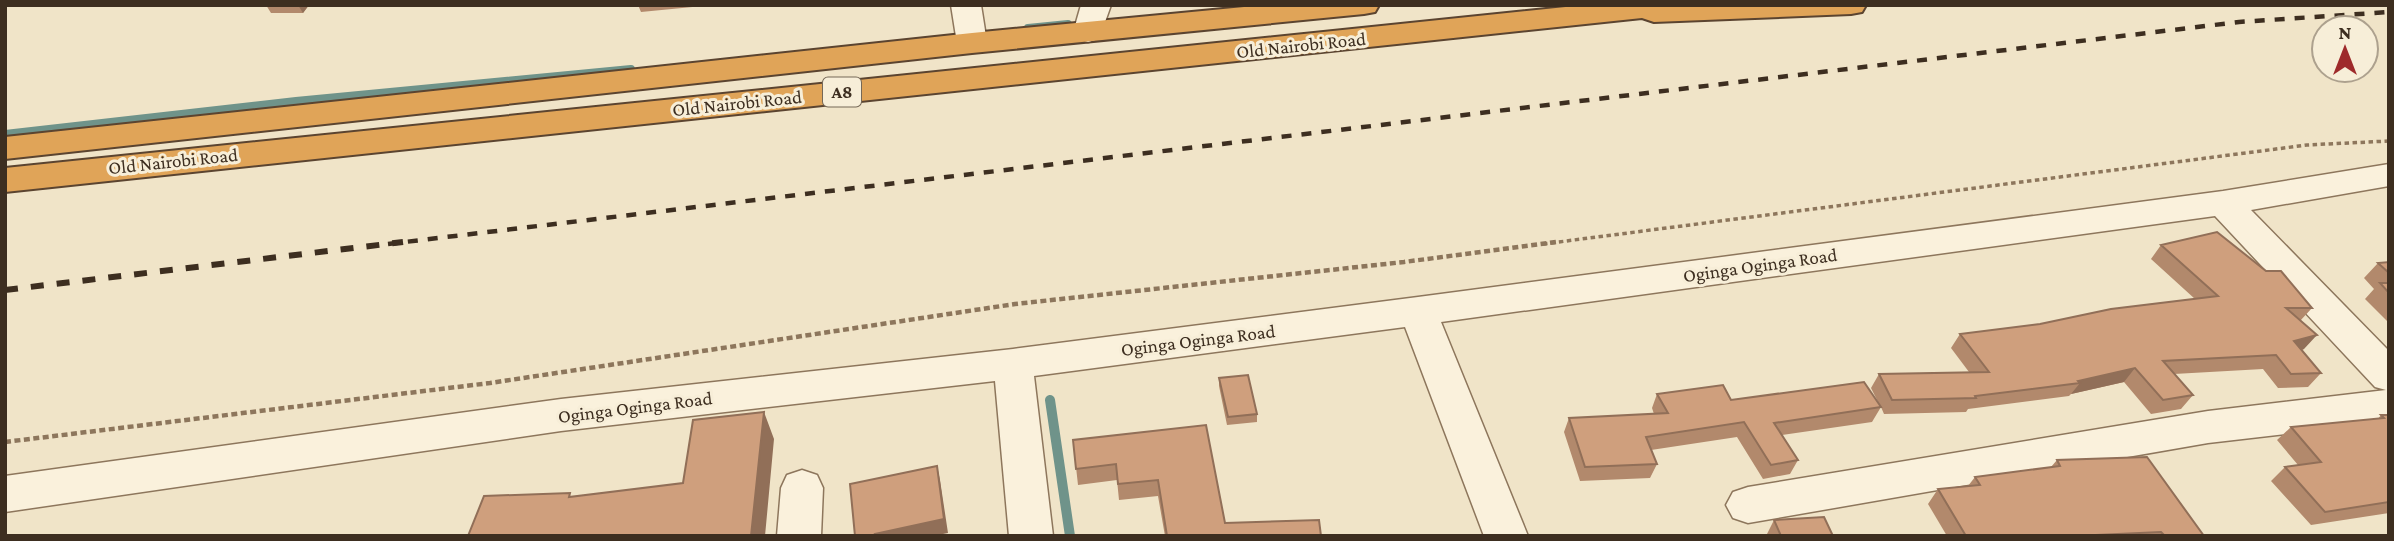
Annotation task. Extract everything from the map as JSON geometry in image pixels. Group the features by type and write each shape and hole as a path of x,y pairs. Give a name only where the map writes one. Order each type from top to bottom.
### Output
{"highway":[{"name":"Old Nairobi Road","path":"5,148 972,43 1092,19 1364,5"},
{"name":"Old Nairobi Road","path":"5,180 1678,5"},
{"path":"1610,14 1851,5"}],"street":[{"path":"966,5 972,43"},
{"name":"Oginga Oginga Road","path":"5,494 561,415 1013,364 1418,311 2223,203 2389,175"},
{"path":"2223,203 2389,376"},
{"path":"1418,311 1506,536"},
{"path":"1013,364 1031,536"},
{"path":"1748,505 2208,427 2389,406"},
{"path":"799,536 802,488"}],"path":[{"path":"5,442 490,383 1016,304 1404,262 2307,145 2389,141"}],"building":[{"path":"2217,232 2266,271 2281,271 2312,308 2286,308 2317,335 2294,341 2321,373 2291,374 2276,355 2163,361 2193,395 2163,400 2135,368 2078,381 2080,383 1975,396 1976,398 1892,400 1879,374 1989,372 1960,334 2040,324 2111,309 2218,296 2161,245"},
{"path":"2389,262 2389,273 2378,263"},
{"path":"2380,283 2389,283 2389,293"},
{"path":"1248,375 1257,414 1228,417 1219,378"},
{"path":"1864,382 1881,407 1774,423 1798,460 1771,465 1744,422 1646,437 1657,464 1585,467 1569,418 1668,413 1657,394 1723,385 1731,400"},
{"path":"764,412 751,536 468,536 484,496 570,493 569,497 683,483 693,420"},
{"path":"2381,415 2389,415 2389,502 2325,512 2285,467 2321,462 2291,427 2384,418"},
{"path":"1206,425 1225,523 1319,520 1321,536 1167,536 1158,480 1118,484 1116,464 1076,469 1073,440"},
{"path":"2147,457 2204,536 2165,536 2161,532 2074,536 1966,536 1938,489 1980,485 1975,477 2060,466 2057,460"},
{"path":"937,466 944,519 875,534 876,536 855,536 850,484"},
{"path":"1824,517 1833,536 1781,536 1774,520"}],"waterway":[{"path":"1028,28 1068,24"},
{"path":"5,134 296,101 631,69"},
{"path":"1050,400 1070,536"}],"railway":[{"path":"388,244 2239,22 2389,12"},
{"path":"5,290 403,242"}]}
